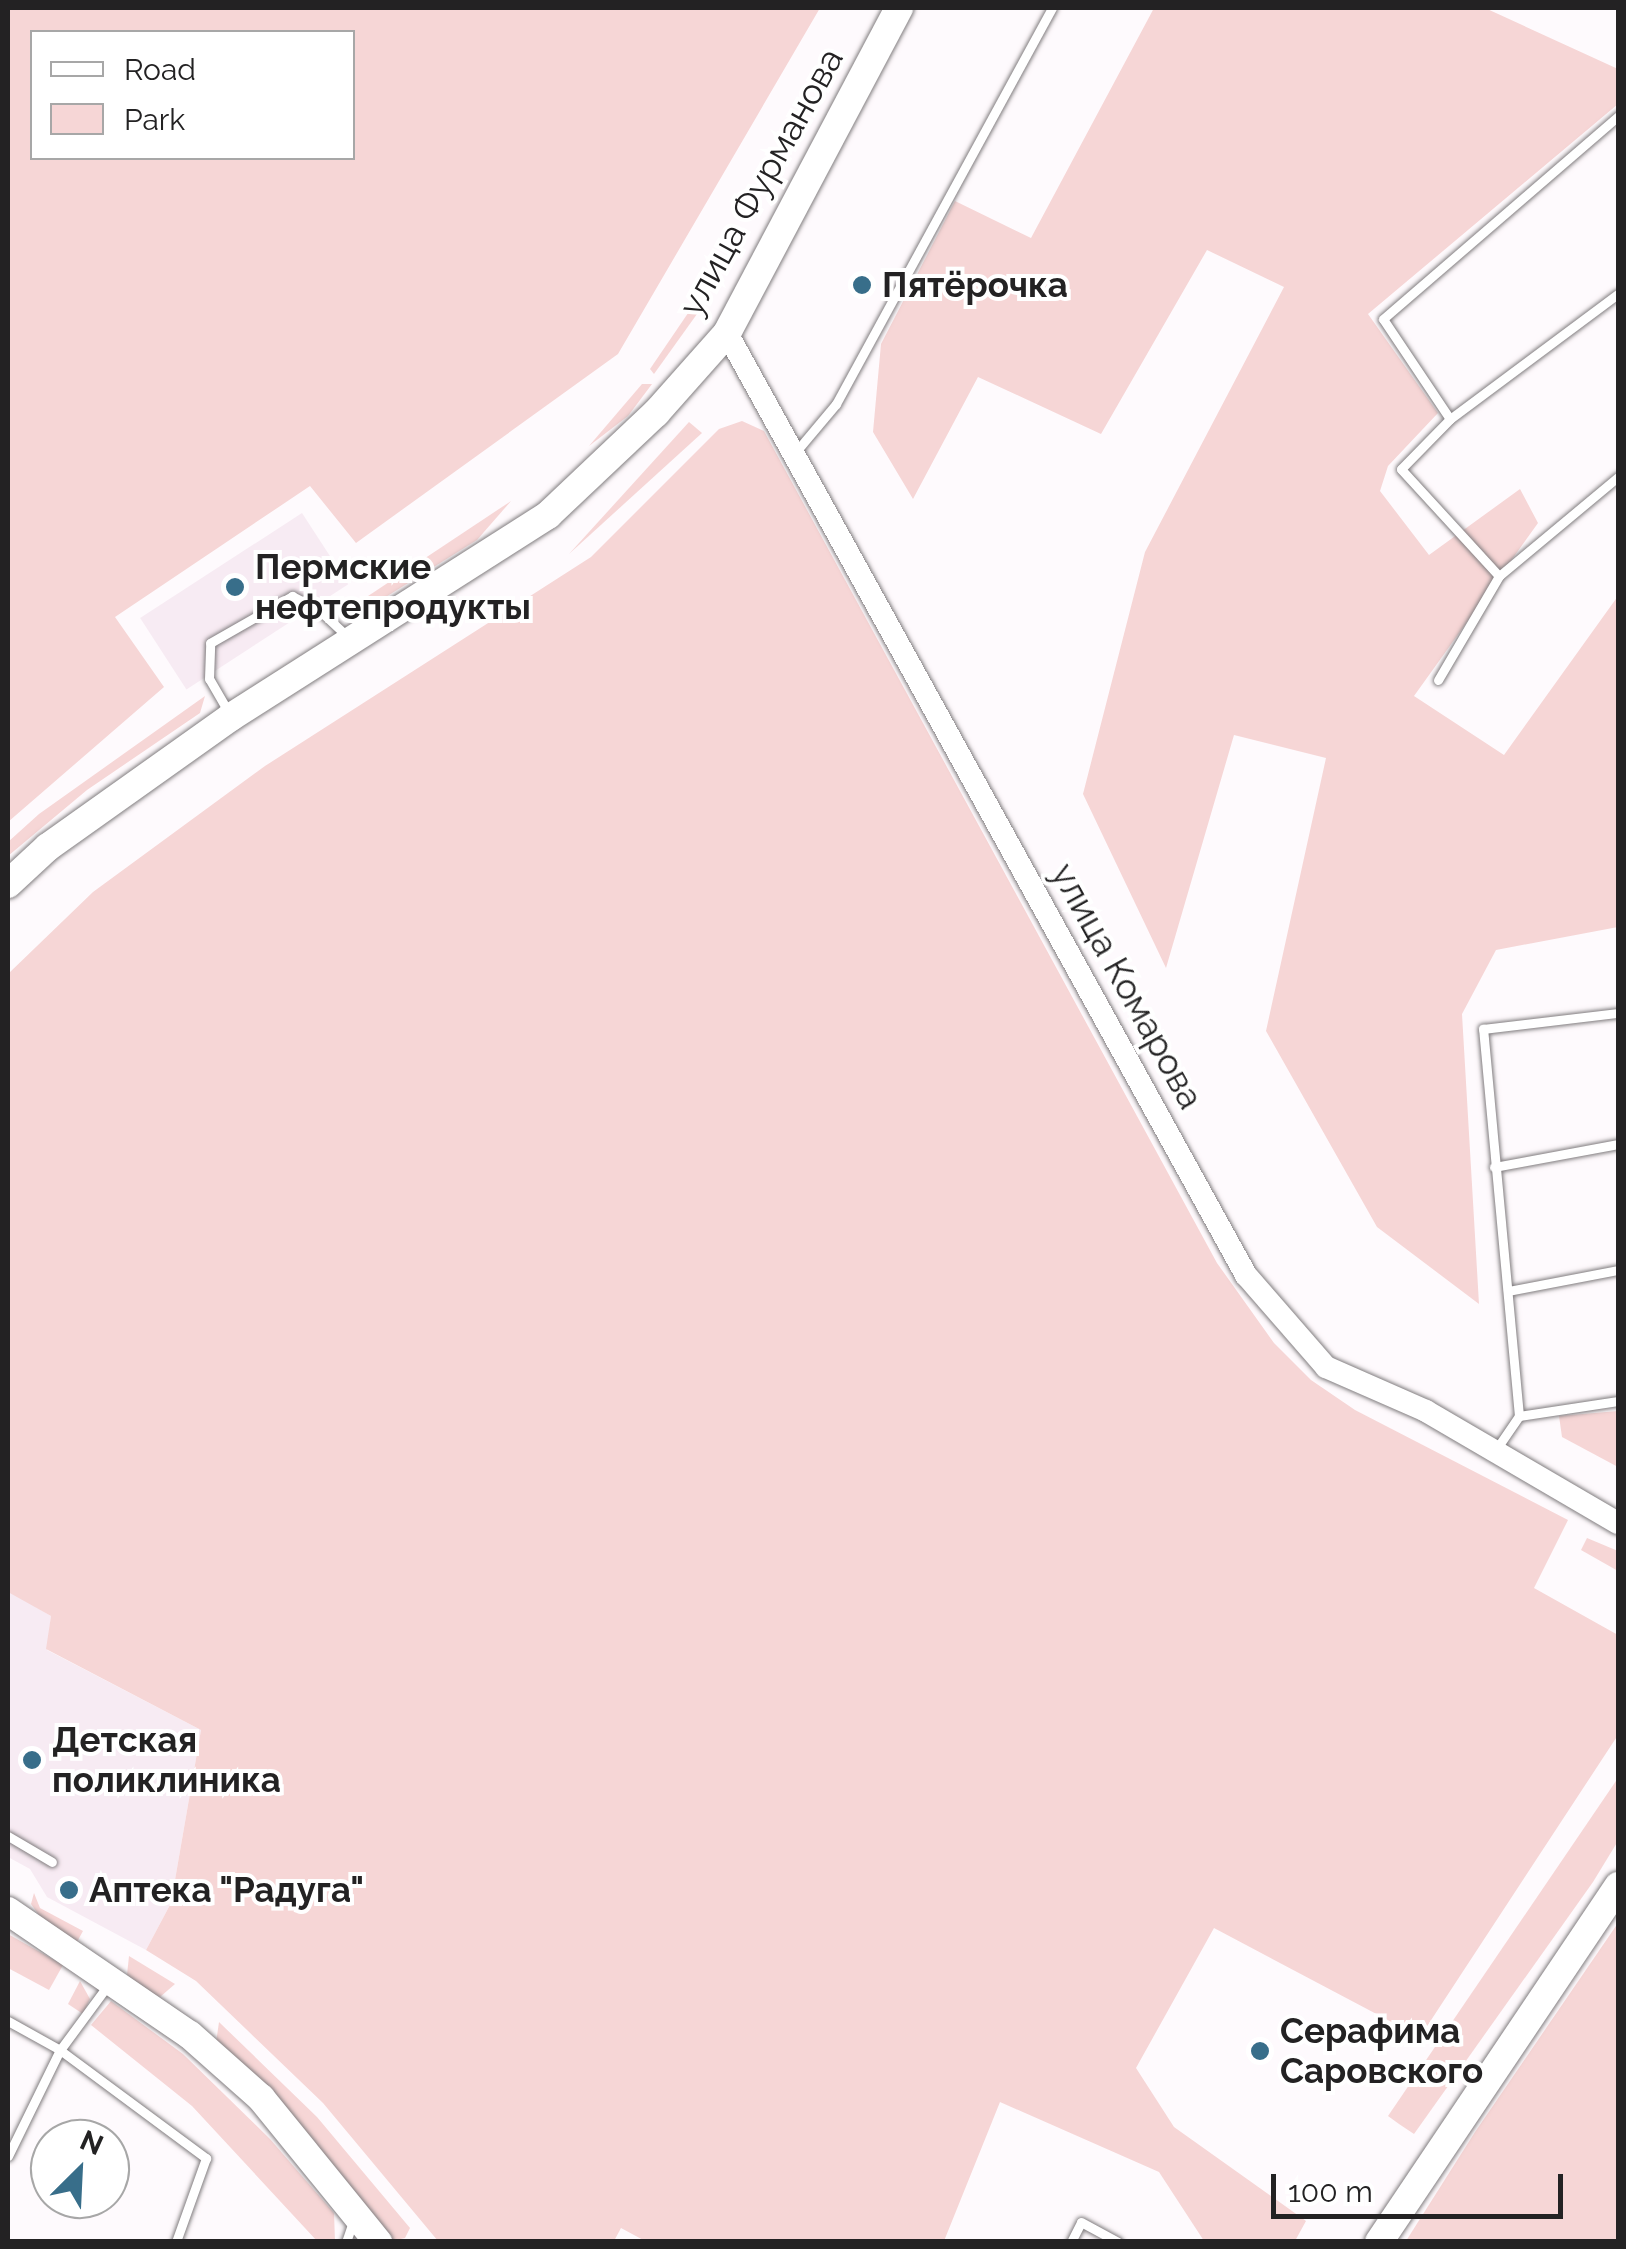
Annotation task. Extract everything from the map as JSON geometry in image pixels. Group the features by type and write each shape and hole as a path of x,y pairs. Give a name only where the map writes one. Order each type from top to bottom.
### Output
{"main road":[{"name":"улица Фурманова","path":"8,884 48,847 231,717 548,515 656,413 727,333 899,8"},
{"path":"1379,2242 1618,1886"},
{"path":"8,1911 113,1979 261,2098 351,2229 378,2242"}],"street":[{"name":"улица Комарова","path":"727,333 1246,1275 1326,1367 1426,1412 1618,1523"}],"lane":[{"path":"794,454 836,404 1052,8"},
{"path":"1450,418 1383,319 1618,116"},
{"path":"1499,576 1401,469 1450,418 1618,294"},
{"path":"1438,680 1499,576 1618,477"},
{"path":"231,717 209,679 210,643 292,596 350,639"},
{"path":"1494,1454 1518,1416 1483,1029 1618,1013"},
{"path":"1494,1167 1618,1144"},
{"path":"1508,1291 1618,1270"},
{"path":"1518,1416 1618,1401"},
{"path":"8,1836 52,1862"},
{"path":"8,2156 60,2050 113,1979"},
{"path":"8,2022 60,2050 206,2158 176,2242"},
{"path":"1071,2242 1081,2222 1118,2242"}],"shaded area":[{"path":"302,513 348,584 186,689 140,618"},
{"path":"9,1591 51,1616 47,1650 201,1730 171,1903 146,1950 47,1897 30,1869 8,1857"}],"green space":[{"path":"8,8 820,8 618,354 356,543 310,486 115,617 164,687 8,822"},
{"path":"1154,8 1485,8 1618,69 1618,104 1368,314 1438,413 1388,466 1380,491 1429,555 1520,489 1538,523 1414,696 1504,755 1618,596 1618,927 1496,950 1462,1014 1479,1304 1377,1227 1266,1031 1326,758 1234,735 1166,968 1083,794 1145,552 1284,287 1207,250 1101,434 978,377 913,499 873,432 881,344 955,201 1031,238"},
{"path":"699,297 697,314 654,374 650,369"},
{"path":"642,384 652,384 628,416 589,446"},
{"path":"742,421 764,431 1217,1263 1274,1343 1311,1380 1355,1410 1568,1520 1534,1588 1618,1635 1618,1735 1420,2037 1214,1928 1136,2068 1174,2127 1306,2221 1295,2241 1204,2241 1159,2172 1000,2102 944,2241 647,2242 621,2228 614,2241 438,2241 323,2103 196,1981 146,1950 171,1903 201,1730 46,1649 51,1616 8,1592 8,974 93,892 265,766 591,557 719,429"},
{"path":"689,422 702,433 569,554"},
{"path":"511,501 477,540 357,615 341,614"},
{"path":"205,696 200,713 87,790 8,856 8,842 39,814"},
{"path":"1618,1411 1618,1467 1562,1437 1559,1416"},
{"path":"1587,1538 1618,1551 1618,1571 1581,1550"},
{"path":"1618,1778 1618,1841 1414,2134 1388,2116"},
{"path":"34,1893 40,1908 83,1931 77,1942 41,1918 31,1904"},
{"path":"1618,1923 1618,2241 1406,2241 1475,2132"},
{"path":"8,1934 63,1965 49,1990 8,1968"},
{"path":"129,1956 175,1984 160,1997 151,1993 127,1975"},
{"path":"80,1981 90,1999 83,2014 68,2004"},
{"path":"111,2001 183,2054 270,2139 334,2213 335,2241 317,2241 192,2106 91,2025"},
{"path":"219,2022 317,2117 410,2228 405,2238 392,2241 302,2131 216,2043"}],"place":[{"name":"Пятёрочка","path":"862,285"},
{"name":"Пермские нефтепродукты","path":"235,587"},
{"name":"Детская поликлиника","path":"32,1760"},
{"name":"Аптека \"Радуга\"","path":"69,1890"},
{"name":"Серафима Саровского","path":"1260,2051"}]}
